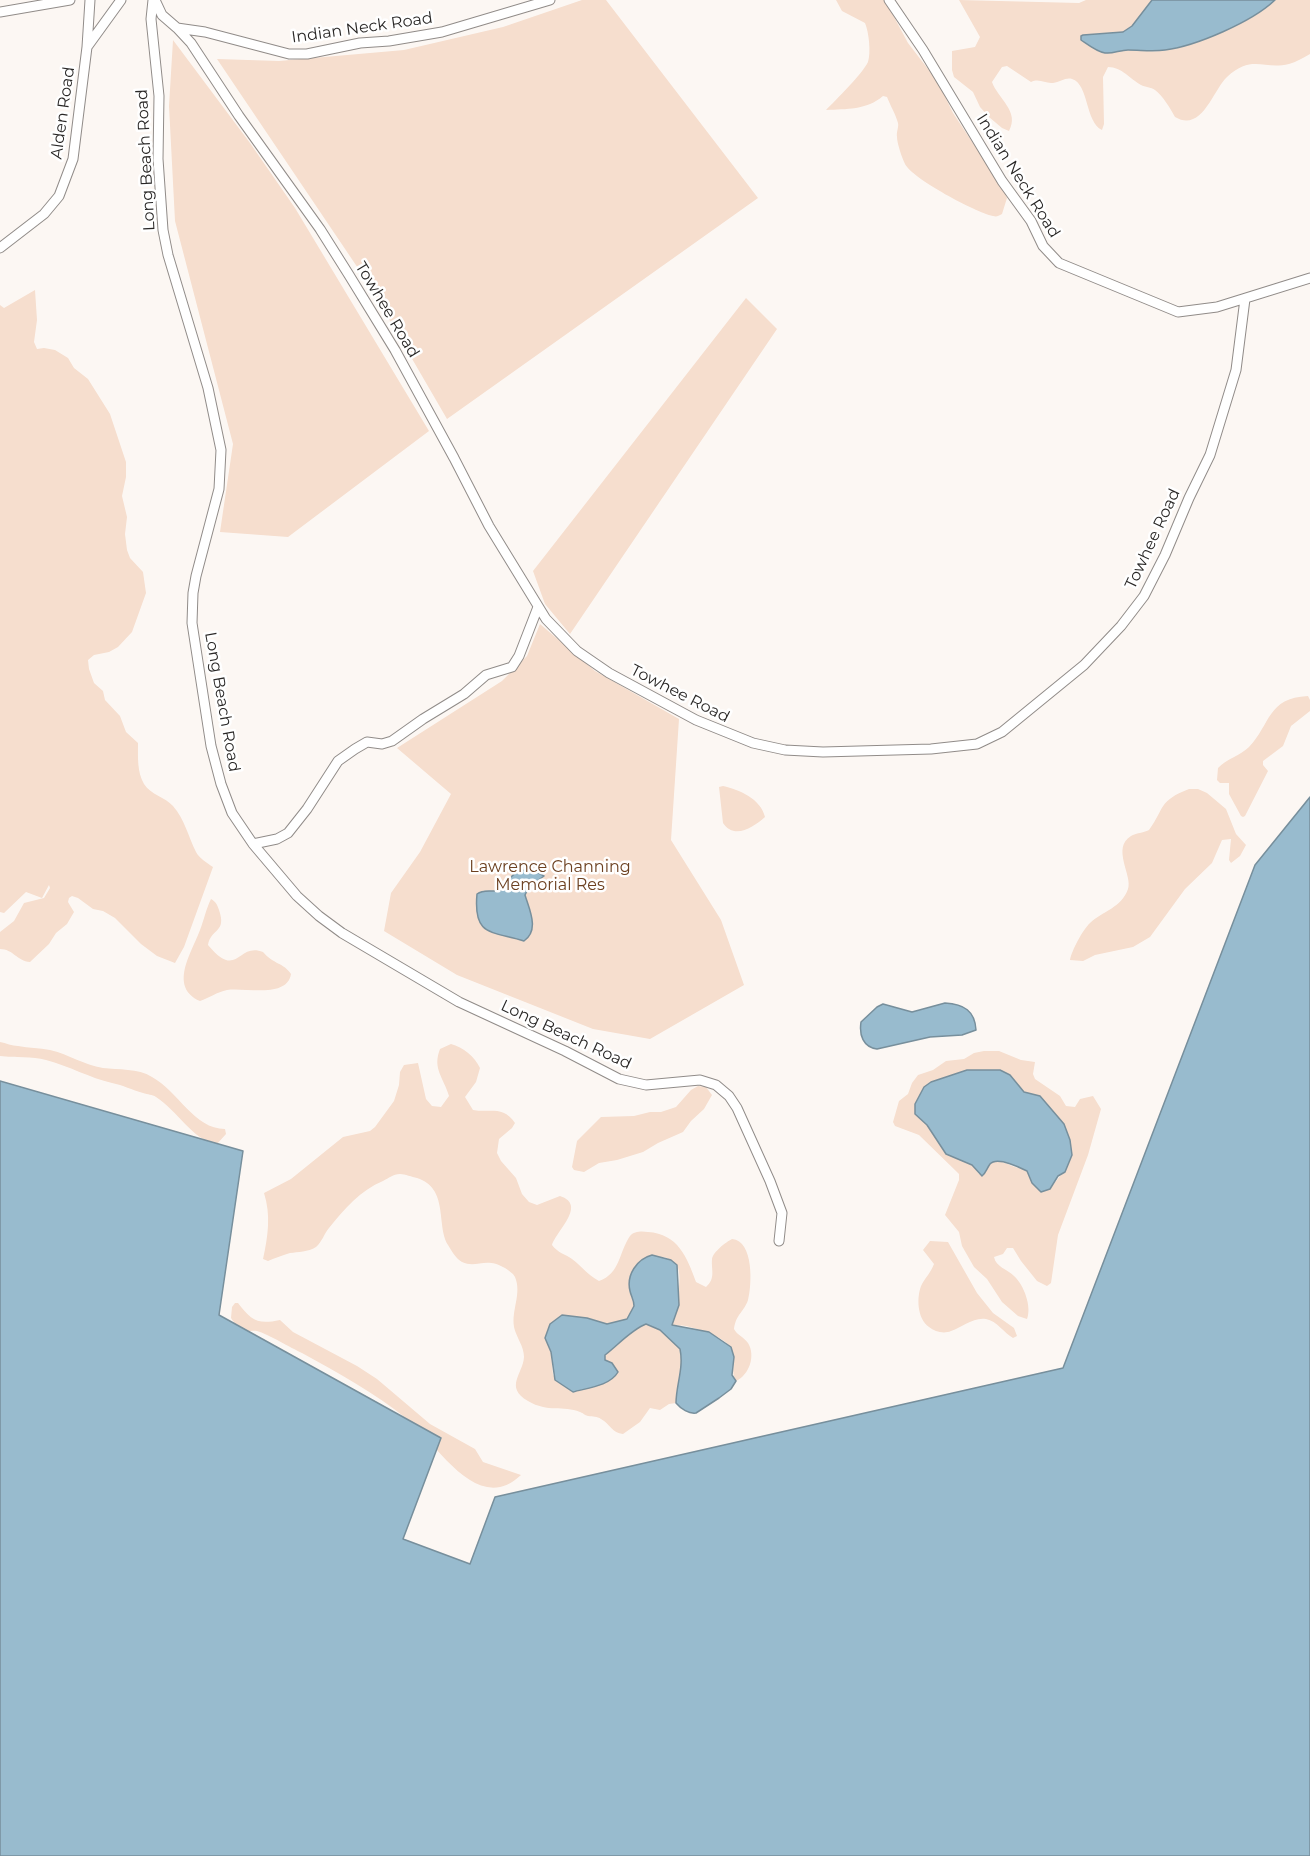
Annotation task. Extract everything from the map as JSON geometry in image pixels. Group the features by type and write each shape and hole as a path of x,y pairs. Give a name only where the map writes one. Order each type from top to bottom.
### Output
{"street":[{"path":"0,12 70,0"},
{"path":"87,47 90,0"},
{"name":"Alden Road","path":"0,248 50,208 66,181 76,143 87,47 121,0"},
{"path":"154,0 162,15 177,28"},
{"name":"Long Beach Road","path":"154,0 151,19 159,96 158,159 165,239 208,388 221,450 219,489 193,594 192,622 217,772 232,813 253,844 297,896 319,916 342,933 459,1002 565,1051 619,1079 646,1085 700,1080 716,1085 729,1096 736,1108 770,1181 782,1213 779,1241"},
{"name":"Indian Neck Road","path":"177,28 205,32 289,54 307,54 360,43 389,41 442,32 550,0"},
{"name":"Indian Neck Road","path":"889,0 935,70 1002,181 1031,221 1043,246 1055,260 1176,312 1203,310 1310,278"},
{"name":"Towhee Road","path":"177,28 191,43 239,116 320,229 355,284 441,434 489,526 538,607 569,644 609,674 696,720 753,743 785,750 810,752 956,748 993,738 1084,665 1121,626 1146,592 1210,455 1220,429 1239,354 1245,298"},
{"path":"253,844 277,839 288,833 307,809 338,760 368,742 382,744 392,741 464,694 486,675 512,668 538,607"}],"green space":[{"path":"582,0 606,0 758,198 447,419 368,283 217,59 279,61 404,50 503,27"},
{"path":"836,0 885,0 908,43 938,82 953,113 1002,187 1007,198 1002,214 994,216 973,208 945,194 910,170 900,150 897,135 898,123 887,97 883,96 877,101 856,108 826,110 861,73 868,62 869,53 865,23 842,11"},
{"path":"959,0 1079,3 1086,0 1152,0 1132,26 1123,32 1083,35 1092,47 1101,51 1162,51 1205,39 1265,9 1275,0 1310,0 1310,54 1289,64 1251,64 1236,70 1222,83 1200,115 1184,120 1175,117 1164,99 1155,90 1141,85 1118,69 1108,67 1103,77 1104,124 1102,130 1093,119 1077,82 1065,79 1053,83 1031,82 1007,66 1002,67 992,82 1010,111 1012,124 1009,131 989,117 980,107 973,92 954,77 952,51 975,47 980,37"},
{"path":"173,40 295,208 429,431 288,537 220,532 233,444 175,221 169,106"},
{"path":"35,290 37,320 34,342 37,349 55,350 68,358 74,368 88,379 110,414 126,462 122,496 127,517 125,534 127,550 130,558 143,572 146,593 132,632 118,647 109,652 94,655 88,660 89,669 94,683 103,691 105,700 120,716 126,732 138,743 139,769 144,784 150,791 173,806 197,854 213,867 184,947 175,963 157,956 141,944 115,918 103,911 93,909 72,896 68,902 74,912 67,924 30,962 0,949 0,932 14,921 24,903 44,898 50,888 49,885 42,898 26,892 4,913 0,912 0,305 4,308"},
{"path":"746,298 777,329 570,634 545,604 533,571"},
{"name":"Lawrence Channing Memorial Res","path":"540,624 595,671 679,719 671,840 721,920 744,985 650,1039 593,1029 457,975 384,931 391,893 420,852 451,794 397,748 502,681 527,656"},
{"path":"1308,696 1310,711 1291,726 1283,746 1263,761 1268,771 1245,816 1241,816 1229,794 1229,783 1220,783 1217,780 1218,768 1249,747 1277,707 1295,698"},
{"path":"723,786 743,793 754,800 765,817 744,830 733,831 728,828 723,823 719,787"},
{"path":"1189,789 1198,789 1207,793 1226,809 1236,834 1246,845 1240,856 1231,863 1229,860 1231,839 1222,840 1212,863 1185,889 1150,937 1133,947 1095,955 1083,961 1070,960 1087,926 1121,901 1128,889 1129,883 1123,855 1125,841 1133,835 1149,830 1167,801"},
{"path":"211,899 218,906 221,923 208,945 226,960 232,960 254,950 263,952 288,970 291,974 288,982 282,987 273,989 227,990 200,1001 190,995 185,987 185,969"},
{"path":"0,1042 50,1050 96,1067 146,1074 161,1083 204,1123 225,1129 226,1134 217,1144 208,1142 154,1096 46,1060 0,1056"},
{"path":"451,1044 468,1053 480,1068 476,1082 465,1097 473,1110 501,1112 515,1123 499,1139 497,1153 516,1178 522,1194 529,1202 537,1205 560,1196 568,1200 571,1205 571,1212 552,1245 587,1273 599,1281 606,1278 615,1268 630,1236 638,1232 646,1232 667,1237 674,1242 685,1256 696,1282 706,1287 712,1277 712,1259 717,1250 732,1239 744,1247 750,1265 749,1293 734,1329 748,1343 751,1359 748,1370 741,1378 736,1381 733,1370 733,1353 720,1338 686,1326 672,1325 679,1287 679,1271 676,1264 664,1257 630,1291 634,1306 627,1319 607,1324 587,1318 545,1338 551,1352 553,1375 573,1392 606,1383 612,1363 605,1360 605,1355 635,1329 645,1324 660,1330 680,1349 681,1363 676,1403 669,1404 660,1410 650,1408 640,1422 623,1434 616,1432 598,1417 587,1416 574,1410 542,1407 528,1401 517,1391 516,1385 524,1357 513,1321 517,1296 515,1277 505,1268 492,1263 467,1264 458,1259 445,1237 438,1198 434,1190 427,1183 406,1175 393,1175 360,1195 327,1230 316,1247 268,1261 263,1259 268,1226 268,1209 264,1193 291,1179 343,1137 370,1131 375,1127 394,1101 400,1072 404,1065 418,1063 426,1099 432,1106 441,1107 449,1096 437,1062 440,1049"},
{"path":"999,1051 1021,1060 1035,1062 1033,1074 1035,1079 1060,1096 1066,1106 1075,1107 1080,1099 1093,1096 1101,1109 1088,1155 1058,1235 1051,1283 1047,1286 1037,1281 1013,1248 1007,1248 1003,1254 994,1257 999,1266 1014,1276 1021,1285 1028,1302 1027,1319 1018,1316 1002,1302 987,1279 974,1267 962,1246 959,1232 945,1215 959,1180 959,1174 919,1135 895,1126 893,1122 899,1101 908,1094 918,1075 933,1070 946,1061 964,1059 974,1053","holes":["967,1070 1010,1075 1024,1092 1040,1096 1064,1124 1067,1167 1050,1189 1032,1183 1027,1171 998,1161 993,1162 984,1174 979,1174 972,1165 946,1154 927,1125 915,1114 924,1087 931,1082"]},
{"path":"698,1086 706,1087 712,1095 704,1109 683,1132 643,1152 599,1163 584,1172 574,1170 572,1167 577,1141 601,1117 661,1112 676,1107 691,1090"},
{"path":"930,1241 948,1242 977,1293 993,1313 1014,1328 1017,1336 1013,1338 994,1322 986,1319 972,1321 945,1332 934,1330 925,1323 918,1301 922,1284 934,1264 923,1250"},
{"path":"238,1303 255,1320 266,1322 280,1320 293,1332 357,1366 377,1379 430,1424 475,1449 483,1462 521,1475 505,1486 489,1487 474,1482 459,1472 407,1419 369,1392 267,1335 257,1331 239,1329 231,1318 232,1307"}],"water":[{"path":"1152,0 1275,0 1252,17 1223,32 1178,48 1105,53 1095,50 1081,40 1083,35 1123,32 1132,26"},
{"path":"1310,797 1310,1856 0,1856 0,1081 243,1151 219,1315 441,1438 403,1539 470,1564 495,1497 1063,1368 1255,865"},
{"path":"532,869 544,876 529,887 525,895 532,919 529,936 524,941 487,930 478,918 477,894 484,891 503,890 514,874"},
{"path":"945,1003 958,1005 971,1013 976,1030 962,1035 930,1037 877,1049 868,1046 863,1040 861,1022 883,1004 912,1012"},
{"path":"967,1070 1000,1070 1010,1075 1024,1092 1040,1096 1064,1124 1070,1140 1072,1155 1065,1172 1058,1176 1050,1189 1041,1192 1032,1183 1027,1171 998,1161 990,1164 982,1176 972,1165 946,1154 927,1125 915,1114 915,1104 924,1087 931,1082"},
{"path":"652,1255 671,1260 677,1265 679,1305 672,1325 709,1332 731,1347 734,1357 732,1375 736,1381 731,1389 696,1413 685,1411 676,1403 681,1363 680,1349 660,1330 646,1324 605,1355 605,1360 612,1363 618,1372 610,1380 598,1386 573,1392 555,1380 551,1352 545,1338 550,1324 562,1315 587,1318 607,1324 627,1319 634,1306 629,1285 631,1274 637,1264"}]}
